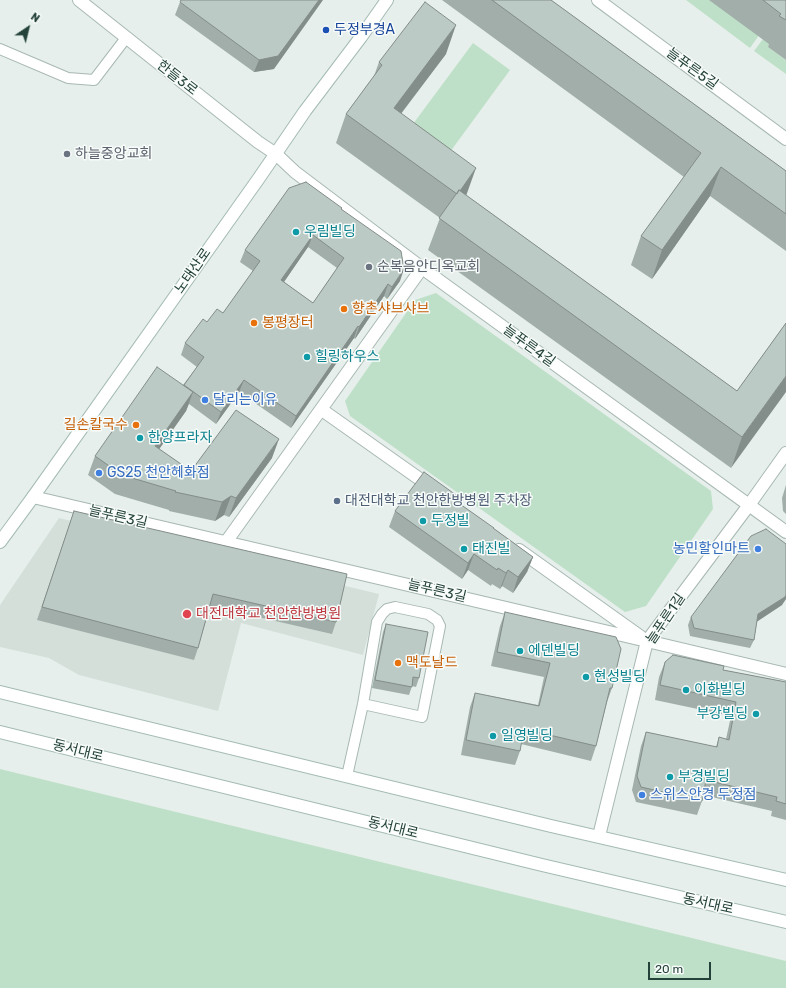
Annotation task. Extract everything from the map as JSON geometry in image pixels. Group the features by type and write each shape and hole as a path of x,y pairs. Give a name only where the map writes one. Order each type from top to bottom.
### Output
{"street":[{"name":"한들3로","path":"79,0 258,142 276,154"},
{"name":"노태산로","path":"0,542 305,111 387,0"},
{"name":"늘푸른5길","path":"598,0 786,139"},
{"name":"늘푸른4길","path":"276,154 295,172 422,268 786,532"},
{"path":"226,542 322,410 422,268"},
{"path":"322,410 439,493"},
{"name":"늘푸른1길","path":"599,836 647,641 786,453"},
{"name":"늘푸른3길","path":"33,497 786,674"},
{"name":"늘푸른3길","path":"511,544 647,641"},
{"path":"0,692 551,826 786,880"},
{"name":"동서대로","path":"0,732 542,865 786,922"}],"lane":[{"path":"0,49 68,78 94,80 126,38"},
{"path":"347,776 363,704 377,622 387,609 395,607 428,614 437,620 440,626 422,717 363,704"}],"shaded area":[{"name":"대전대학교 천안한방병원","path":"59,518 379,594 363,655 241,623 218,711 79,675 49,658 0,647 0,605"}],"green space":[{"path":"686,0 784,0 750,48"},
{"path":"786,8 768,47 786,60 786,74 754,51"},
{"path":"473,43 510,70 450,152 413,124"},
{"path":"436,293 711,491 713,509 646,606 625,612 350,416 345,401 415,300"},
{"path":"0,769 786,961 786,988 0,988"}],"building":[{"path":"181,0 319,0 278,56 259,60 180,2"},
{"path":"492,0 551,0 786,171 786,214 721,167 662,250 641,236 701,153"},
{"path":"763,0 786,0 786,20 779,16 781,14"},
{"path":"425,2 456,25 394,108 476,168 457,194 346,114 382,65 379,62"},
{"path":"306,182 342,208 341,209 401,251 404,269 392,287 388,284 296,416 244,380 221,412 184,385 204,357 185,343 203,319 207,322 217,309 223,313 260,261 245,250 289,188","holes":["313,235 344,258 313,303 281,280"]},
{"path":"459,190 737,391 786,323 786,376 742,437 439,218"},
{"path":"157,367 193,392 155,446 191,471 236,410 279,439 236,498 231,496 222,502 175,492 176,491 122,475 95,456"},
{"path":"424,472 463,500 460,504 533,557 518,577 508,570 506,573 498,568 497,570 474,554 468,563 395,511"},
{"path":"74,511 347,574 336,622 213,594 198,648 42,607"},
{"path":"766,529 786,544 786,595 758,614 754,640 694,628 691,617 751,536"},
{"path":"505,612 616,637 621,649 596,746 524,729 520,751 466,740 475,693 539,706 550,663 497,652"},
{"name":"맥도날드","path":"386,624 428,632 419,678 413,677 412,687 375,680"},
{"path":"673,655 724,666 723,670 786,682 786,804 776,801 777,797 706,780 702,801 641,787 637,776 646,732 717,747 719,737 729,740 736,702 660,685 665,662"}],"place":[{"name":"두정부경A","path":"326,30"},
{"name":"하늘중앙교회","path":"67,154"},
{"name":"우림빌딩","path":"296,232"},
{"name":"순복음안디옥교회","path":"369,267"},
{"name":"향촌샤브샤브","path":"344,309"},
{"name":"봉평장터","path":"254,323"},
{"name":"힐링하우스","path":"307,357"},
{"name":"달리는이유","path":"205,400"},
{"name":"길손칼국수","path":"136,425"},
{"name":"한양프라자","path":"140,438"},
{"name":"GS25 천안헤화점","path":"99,473"},
{"name":"대전대학교 천안한방병원 주차장","path":"337,501"},
{"name":"두정빌","path":"423,521"},
{"name":"태진빌","path":"464,549"},
{"name":"농민할인마트","path":"758,549"},
{"name":"대전대학교 천안한방병원","path":"187,614"},
{"name":"에덴빌딩","path":"520,651"},
{"name":"맥도날드","path":"398,663"},
{"name":"현성빌딩","path":"586,677"},
{"name":"이화빌딩","path":"686,690"},
{"name":"부강빌딩","path":"756,714"},
{"name":"일영빌딩","path":"493,736"},
{"name":"부경빌딩","path":"670,777"},
{"name":"스위스안경 두정점","path":"642,795"}]}
